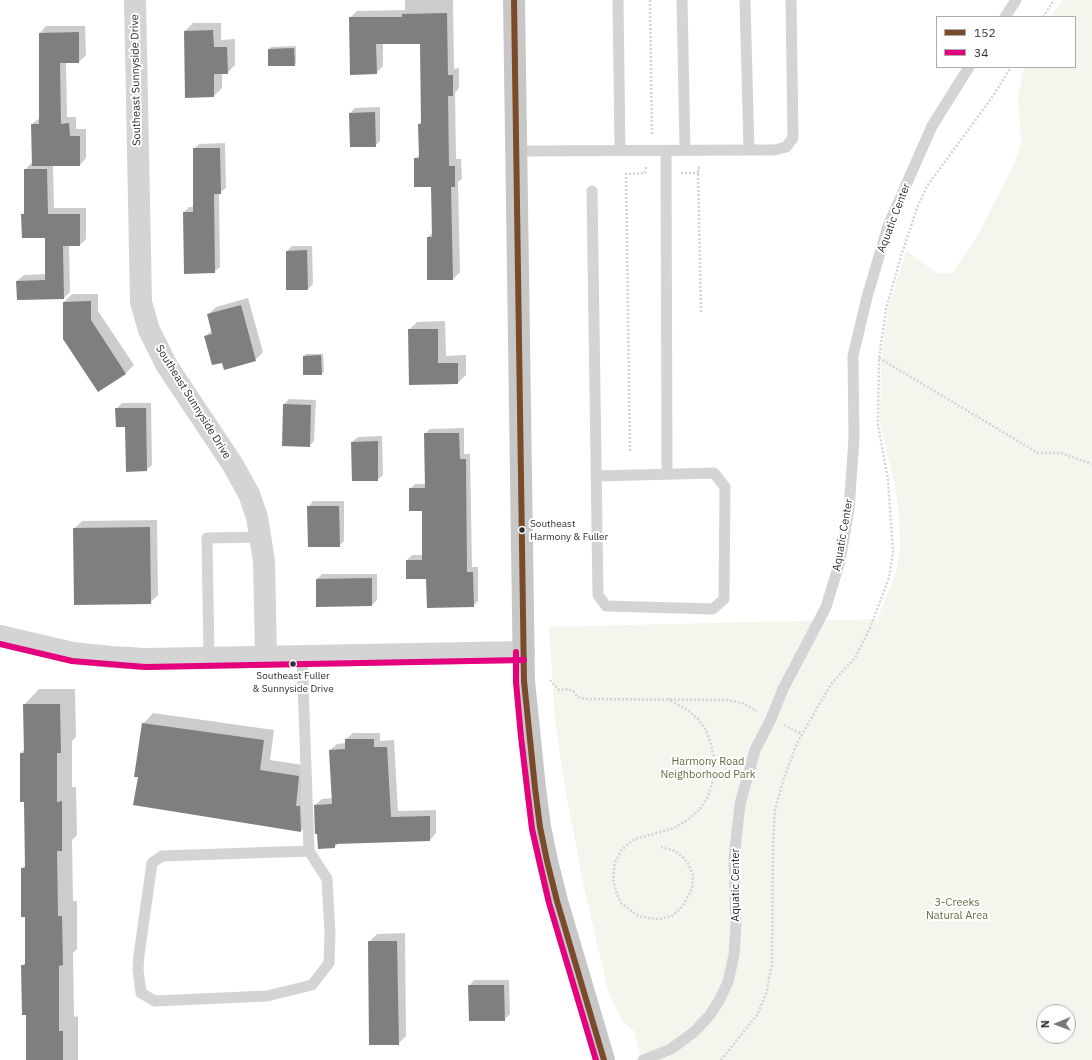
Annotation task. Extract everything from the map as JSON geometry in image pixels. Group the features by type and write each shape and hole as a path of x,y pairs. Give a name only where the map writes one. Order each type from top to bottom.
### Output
{"main road":[{"path":"514,0 524,681 540,827 547,861 557,901 604,1060"}],"street":[{"name":"Southeast Sunnyside Drive","path":"135,0 141,302 149,330 167,366 233,465 249,494 257,517 264,562 266,656"},
{"path":"0,636 73,653 111,658 144,659 524,652"}],"lane":[{"path":"618,0 620,151"},
{"path":"682,0 685,150"},
{"path":"745,0 749,150"},
{"path":"516,151 775,150 786,147 793,138 791,0"},
{"path":"1006,16 1016,0"},
{"name":"Aquatic Center","path":"643,1060 671,1049 694,1032 709,1016 719,1001 728,982 734,956 736,926 734,859 740,804 755,750 771,719 783,689 826,607 840,561 849,509 854,438 853,356 867,297 888,226 932,126 968,68"},
{"path":"666,151 667,474"},
{"path":"592,191 598,595 606,606 714,609 724,599 725,487 714,473 597,476"},
{"path":"209,658 207,538 261,537"},
{"path":"302,656 309,851 327,879 330,934 329,963 312,985 267,996 155,1001 141,993 138,969 139,955 152,864 162,856 309,851"}],"path":[{"path":"650,0 652,136"},
{"path":"1045,16 1054,0"},
{"path":"630,450 626,174 645,173 646,165"},
{"path":"701,314 698,168 706,168"},
{"path":"677,173 698,173"},
{"path":"879,358 1038,453 1061,453 1092,464"},
{"path":"550,680 559,690 568,689 574,692 578,697 585,699 726,700 742,703 802,734"},
{"path":"662,847 675,851 684,858 689,865 693,875 692,889 682,907 672,916 660,919 638,916 621,903 616,891 613,878 615,862 621,851 635,839 674,828 686,821 700,809 708,797 714,777 715,761 706,730 699,720 689,711 668,699"}],"green space":[{"path":"1062,0 1092,0 1092,1060 642,1060 634,1031 623,1022 615,1007 607,986 584,887 565,788 555,720 549,627 877,619 894,579 900,551 899,513 894,481 880,425 881,357 888,309 906,251 939,274 952,273 974,242 1015,162 1021,143 1018,96 1024,68 1076,68 1076,16 1052,16"}],"building":[{"path":"447,13 448,75 453,75 453,96 448,96 449,166 455,166 455,187 451,187 453,280 427,280 427,237 432,237 431,187 414,187 414,158 419,158 418,124 421,124 420,44 376,44 377,74 350,75 349,17 402,17 402,14"},
{"path":"213,30 214,47 227,47 228,74 214,74 214,97 185,98 184,31"},
{"path":"79,32 79,63 60,63 61,124 69,123 70,136 80,136 80,166 32,166 31,124 39,124 39,33"},
{"path":"294,48 295,66 268,66 268,49"},
{"path":"375,112 376,147 350,147 349,113"},
{"path":"193,148 220,148 221,194 214,194 215,273 184,274 183,212 193,212"},
{"path":"24,169 47,169 48,214 80,214 80,246 63,246 64,299 17,300 16,281 45,280 45,238 22,238 21,214 24,214"},
{"path":"307,250 308,290 286,290 286,251"},
{"path":"91,301 91,320 126,374 98,392 63,339 63,302"},
{"path":"241,305 256,361 224,370 222,363 212,365 204,336 212,334 207,314"},
{"path":"408,329 438,329 438,363 458,363 458,384 409,385"},
{"path":"321,355 322,375 303,375 303,356"},
{"path":"283,404 311,405 310,447 282,446"},
{"path":"115,408 146,408 147,471 126,472 125,427 116,427"},
{"path":"424,433 459,433 460,459 466,459 467,572 473,572 474,607 427,608 426,579 406,579 406,560 422,560 422,511 409,511 409,488 425,488"},
{"path":"378,441 378,481 352,481 351,442"},
{"path":"307,506 339,506 340,547 308,547"},
{"path":"150,527 151,604 74,605 73,528"},
{"path":"372,578 372,606 316,607 316,579"},
{"path":"23,704 60,704 61,753 57,753 57,802 62,801 62,851 57,851 58,916 62,916 63,965 59,966 59,1031 63,1031 63,1060 26,1060 26,1015 22,1015 21,965 25,965 25,917 21,917 21,868 25,868 24,802 20,802 20,753 24,753"},
{"path":"142,723 264,740 260,770 299,776 296,806 300,806 301,832 133,805 138,777 134,777"},
{"path":"345,739 374,739 374,747 387,747 391,817 430,816 430,841 335,844 335,848 318,849 317,834 315,834 314,805 332,804 329,750 345,749"},
{"path":"368,941 397,941 399,1045 369,1045"},
{"path":"468,985 504,985 505,1021 469,1021"}],"transit line":[{"name":"152","path":"514,0 524,681 535,788 540,827 547,861 557,901 604,1060"},
{"name":"34","path":"0,644 72,661 145,667 524,660"},
{"name":"34","path":"516,652 516,682 532,829 549,903 596,1060"}],"place":[{"name":"Southeast Harmony & Fuller","path":"522,530"},
{"name":"Southeast Fuller & Sunnyside Drive","path":"293,664"}],"park label":[{"name":"Harmony Road Neighborhood Park","path":"708,768"},
{"name":"3-Creeks Natural Area","path":"957,909"}]}
